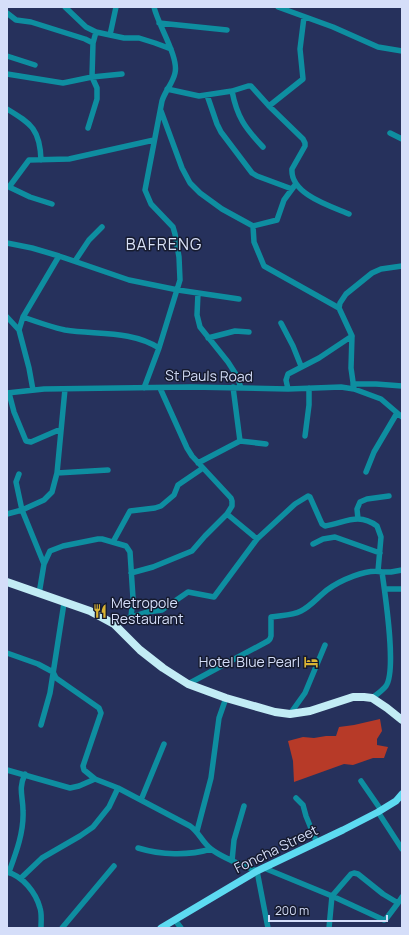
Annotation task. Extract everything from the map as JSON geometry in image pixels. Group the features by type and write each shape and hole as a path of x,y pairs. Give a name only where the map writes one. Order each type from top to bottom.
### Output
{"highway":[{"path":"7,582 90,611 114,624 140,650 163,668 188,684 226,698 275,712 290,714 310,711 353,697 372,698 388,708 402,720"}],"main road":[{"name":"Foncha Street","path":"160,928 257,871 380,812 396,801 402,794"}],"street":[{"path":"65,7 86,27 96,32 124,38 139,38 171,49"},
{"path":"110,36 116,7"},
{"path":"144,388 159,348 180,280 175,234 172,227 151,204 145,190 164,95 176,73 175,60 159,23 154,7"},
{"path":"278,7 333,27 378,47 402,51"},
{"path":"7,13 16,20 31,22 85,39 93,43"},
{"path":"269,106 303,79 300,49 304,17"},
{"path":"159,23 227,30"},
{"path":"88,128 97,100 97,88 92,77 93,43 96,32"},
{"path":"7,56 35,65"},
{"path":"7,74 63,83 92,77 122,74"},
{"path":"161,110 184,172 190,183 222,209 253,226 277,220 284,200 294,187 292,169 305,146 305,143 297,133 251,86 207,95 191,95 167,89"},
{"path":"232,91 238,113 246,129 263,147"},
{"path":"207,95 216,124 252,173 257,176 294,187 313,198 349,214"},
{"path":"7,109 21,117 33,128 38,138 41,160"},
{"path":"390,133 402,139"},
{"path":"52,204 30,197 8,187 29,160 69,159 154,140"},
{"path":"253,226 254,242 264,266 339,308 352,336 350,368 354,387 376,384 402,386"},
{"path":"75,261 89,240 102,227"},
{"path":"7,243 32,248 59,256 129,280 178,290 239,299"},
{"path":"19,330 23,318 59,256"},
{"path":"339,308 340,303 346,294 372,273 381,269 402,266"},
{"path":"198,293 197,321 200,328 228,362 237,376 241,388"},
{"path":"7,317 19,330 33,390"},
{"path":"23,318 66,330 112,334 131,338 149,342 159,348"},
{"path":"281,323 302,366"},
{"path":"208,338 235,331 249,332"},
{"path":"288,389 286,380 288,374 319,358 352,336"},
{"path":"233,387 240,441"},
{"name":"St Pauls Road","path":"8,393 33,390 65,389 233,387 288,389 354,387 381,399 400,415"},
{"path":"131,573 153,567 192,551 227,514 232,506 231,498 198,463 183,441 160,388"},
{"path":"305,436 309,405 309,388"},
{"path":"7,514 22,510 44,500 52,492 57,473 65,389"},
{"path":"8,393 26,441 31,442 61,429"},
{"path":"366,472 374,452 400,415"},
{"path":"198,463 240,441 266,444"},
{"path":"113,542 130,510 155,508 161,506 174,495 178,485 203,468"},
{"path":"57,473 108,470"},
{"path":"19,474 16,482 22,510 44,564"},
{"path":"114,624 147,612 162,610 188,592 214,597 257,539 295,504 308,496 310,497 322,524 325,526 358,519 369,521 377,526 381,537 380,572 385,589 388,617 390,670 386,686 372,698"},
{"path":"358,519 357,508 360,502 367,499 389,496"},
{"path":"227,514 257,539"},
{"path":"313,544 323,539 335,537 380,553"},
{"path":"39,594 44,564 50,551 63,546 98,539 113,542 126,546 129,548 130,552 133,598 131,617"},
{"path":"188,684 268,641 271,636 271,617 284,616 301,611 328,589 364,573 402,570"},
{"path":"385,589 402,589"},
{"path":"41,725 50,693 64,603"},
{"path":"290,714 305,693 325,645"},
{"path":"7,653 38,664 53,672 56,678 99,708 102,713 83,766 84,770 95,779 118,788 190,826 197,831 203,841 211,849 232,861 257,871 268,928"},
{"path":"197,831 211,778 219,718 226,698"},
{"path":"141,800 164,744"},
{"path":"7,770 70,788 95,779"},
{"path":"25,774 21,786 24,811 20,840 8,872 20,878 35,896 40,908 41,928"},
{"path":"361,781 402,849"},
{"path":"20,878 42,858 93,827 109,807 118,788"},
{"path":"296,798 303,805 317,843"},
{"path":"232,861 234,840 244,806"},
{"path":"138,848 147,851 180,853 198,853 211,849"},
{"path":"62,928 114,866"},
{"path":"264,868 332,896 384,920 402,896"},
{"path":"329,928 332,896 351,874 358,874 383,894 398,903"},
{"path":"175,920 181,928"}],"shaded area":[{"path":"380,719 382,731 377,739 377,745 388,747 384,758 373,758 353,765 344,764 294,782 293,761 288,741 303,737 314,738 336,736 339,727"}],"place":[{"name":"Metropole Restaurant","path":"100,611"},
{"name":"Hotel Blue Pearl","path":"311,662"}],"district":[{"name":"BAFRENG","path":"164,244"}]}
